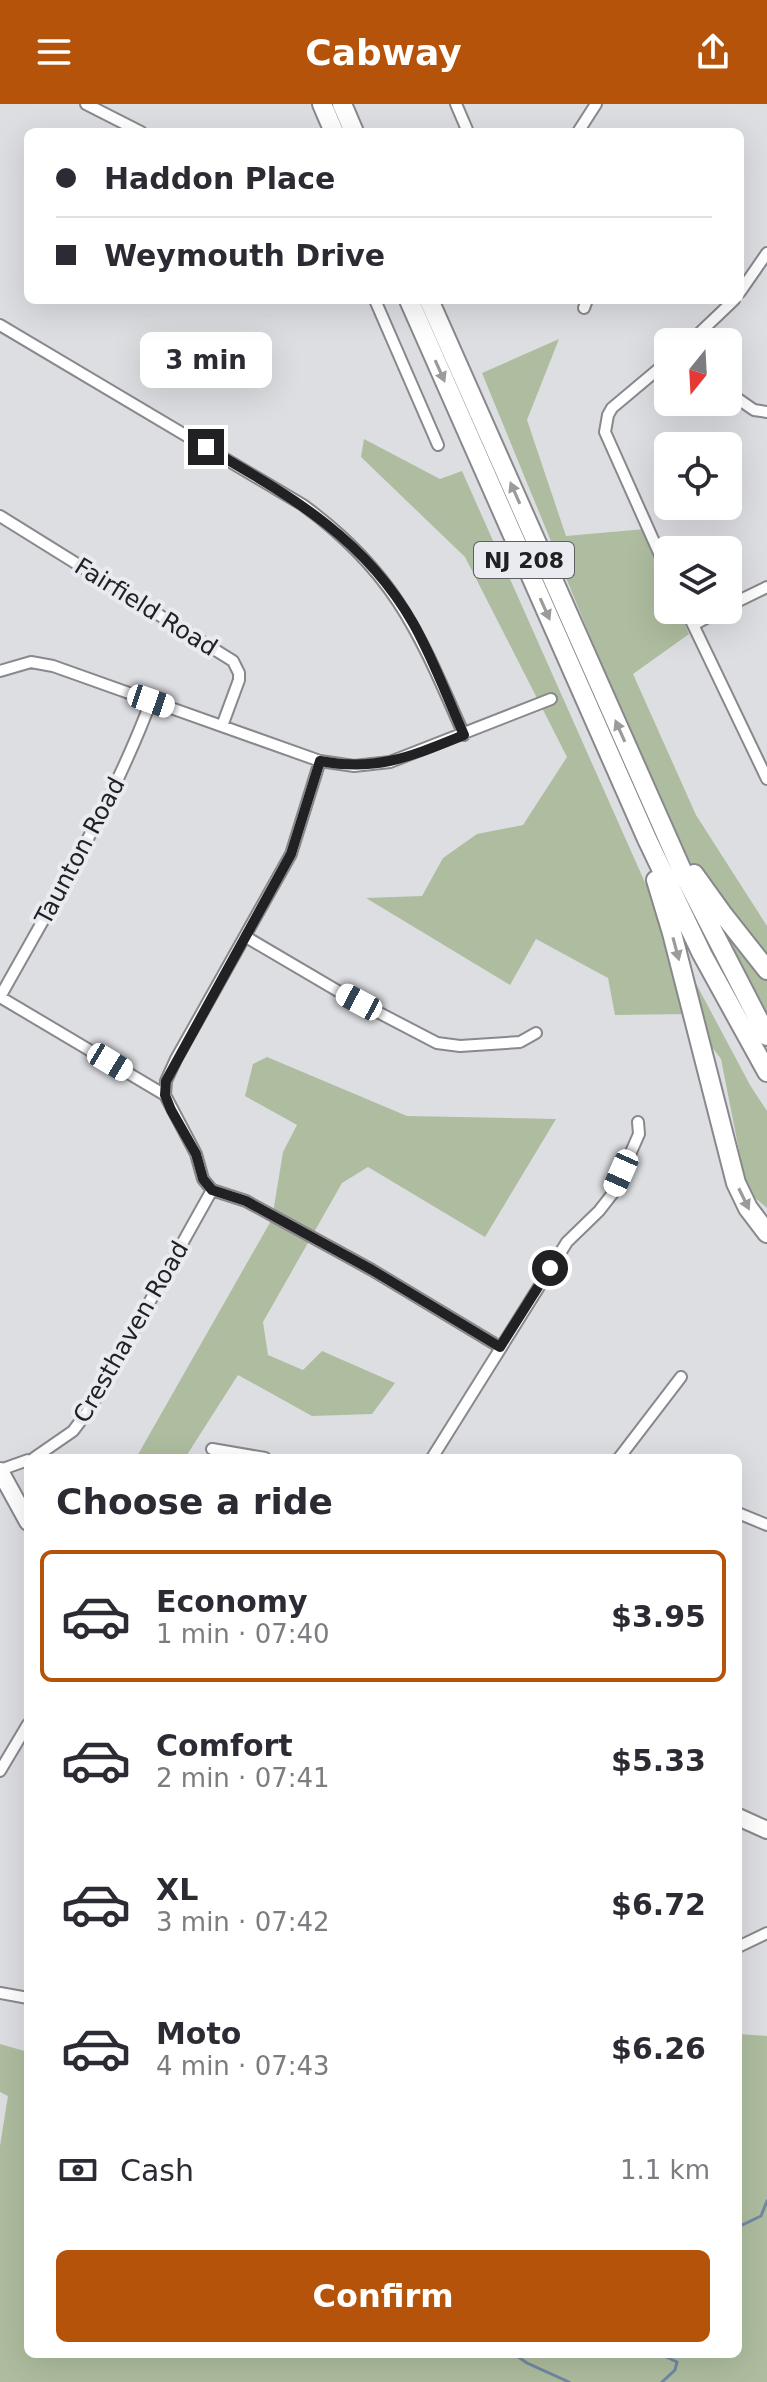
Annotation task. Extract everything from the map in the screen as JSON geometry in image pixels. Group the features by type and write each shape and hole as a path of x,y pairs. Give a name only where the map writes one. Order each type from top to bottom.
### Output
{"highway":[{"path":"322,104 332,128"},
{"path":"342,104 352,128"},
{"name":"NJ 208","path":"411,304 639,820 702,954 767,1072"},
{"name":"NJ 208","path":"431,304 704,917 767,1036"},
{"path":"652,802 710,898 767,970"},
{"path":"639,820 669,921 736,1183 748,1208 767,1233"}],"main road":[{"path":"0,1471 24,1515"},
{"path":"742,1819 767,1830"}],"street":[{"path":"86,104 133,128"},
{"path":"456,104 466,128"},
{"path":"581,128 596,104"},
{"path":"744,286 767,253"},
{"path":"377,304 438,445"},
{"path":"705,328 730,304"},
{"path":"0,325 293,499 346,538 379,574 413,623 464,735"},
{"path":"654,373 612,408 605,432 654,542"},
{"path":"742,402 754,410 767,412"},
{"name":"Fairfield Road","path":"0,516 233,661 239,680 222,726"},
{"path":"742,599 767,587"},
{"path":"693,625 767,779"},
{"path":"0,671 20,663 42,663 320,761 354,766 390,762 551,699"},
{"name":"Taunton Road","path":"0,997 101,817 151,701"},
{"path":"165,1095 166,1081 176,1059 295,844 320,761"},
{"path":"246,937 343,994 437,1043 460,1046 520,1042 536,1033"},
{"path":"0,997 165,1095 196,1154 203,1179 212,1190 246,1201 372,1270 500,1347"},
{"path":"434,1454 567,1242 613,1193 639,1134 638,1122"},
{"name":"Cresthaven Road","path":"40,1454 73,1431 91,1407 212,1190"},
{"path":"622,1454 681,1377"},
{"path":"212,1449 241,1454"},
{"path":"0,1471 24,1462"},
{"path":"742,1515 767,1525"},
{"path":"0,1771 24,1731"},
{"path":"742,1945 767,1933"},
{"path":"0,1993 24,1997"}],"green space":[{"path":"559,339 527,420 566,536 645,529 654,550 654,624 685,624 689,634 633,674 696,815 767,926 767,1017 637,751 482,373"},
{"path":"364,439 440,479 462,471 659,914 750,1085 767,1111 767,1208 747,1191 721,1059 687,1014 615,1015 608,978 536,939 510,985 366,898 422,896 443,858 477,834 523,825 567,757 465,557 361,457"},
{"path":"267,1057 407,1116 556,1119 485,1237 368,1167 342,1183 263,1322 268,1355 303,1370 322,1351 395,1383 372,1414 312,1416 238,1375 188,1454 138,1454 272,1219 283,1152 297,1125 245,1096 253,1064"},
{"path":"742,2034 767,2036 767,2382 0,2382 0,2146 8,2096 0,2092 0,2044 24,2051 24,2358 742,2358"}],"waterway":[{"path":"742,2225 761,2216 767,2201"},
{"path":"520,2358 569,2382"},
{"path":"662,2382 675,2370 677,2362 668,2358"}],"route":[{"path":"206,447 303,505 363,555 413,623 464,735 390,762 354,766 320,761 291,854 166,1081 165,1095 171,1110 196,1154 203,1179 216,1193 246,1201 372,1270 500,1347 550,1268"}]}
